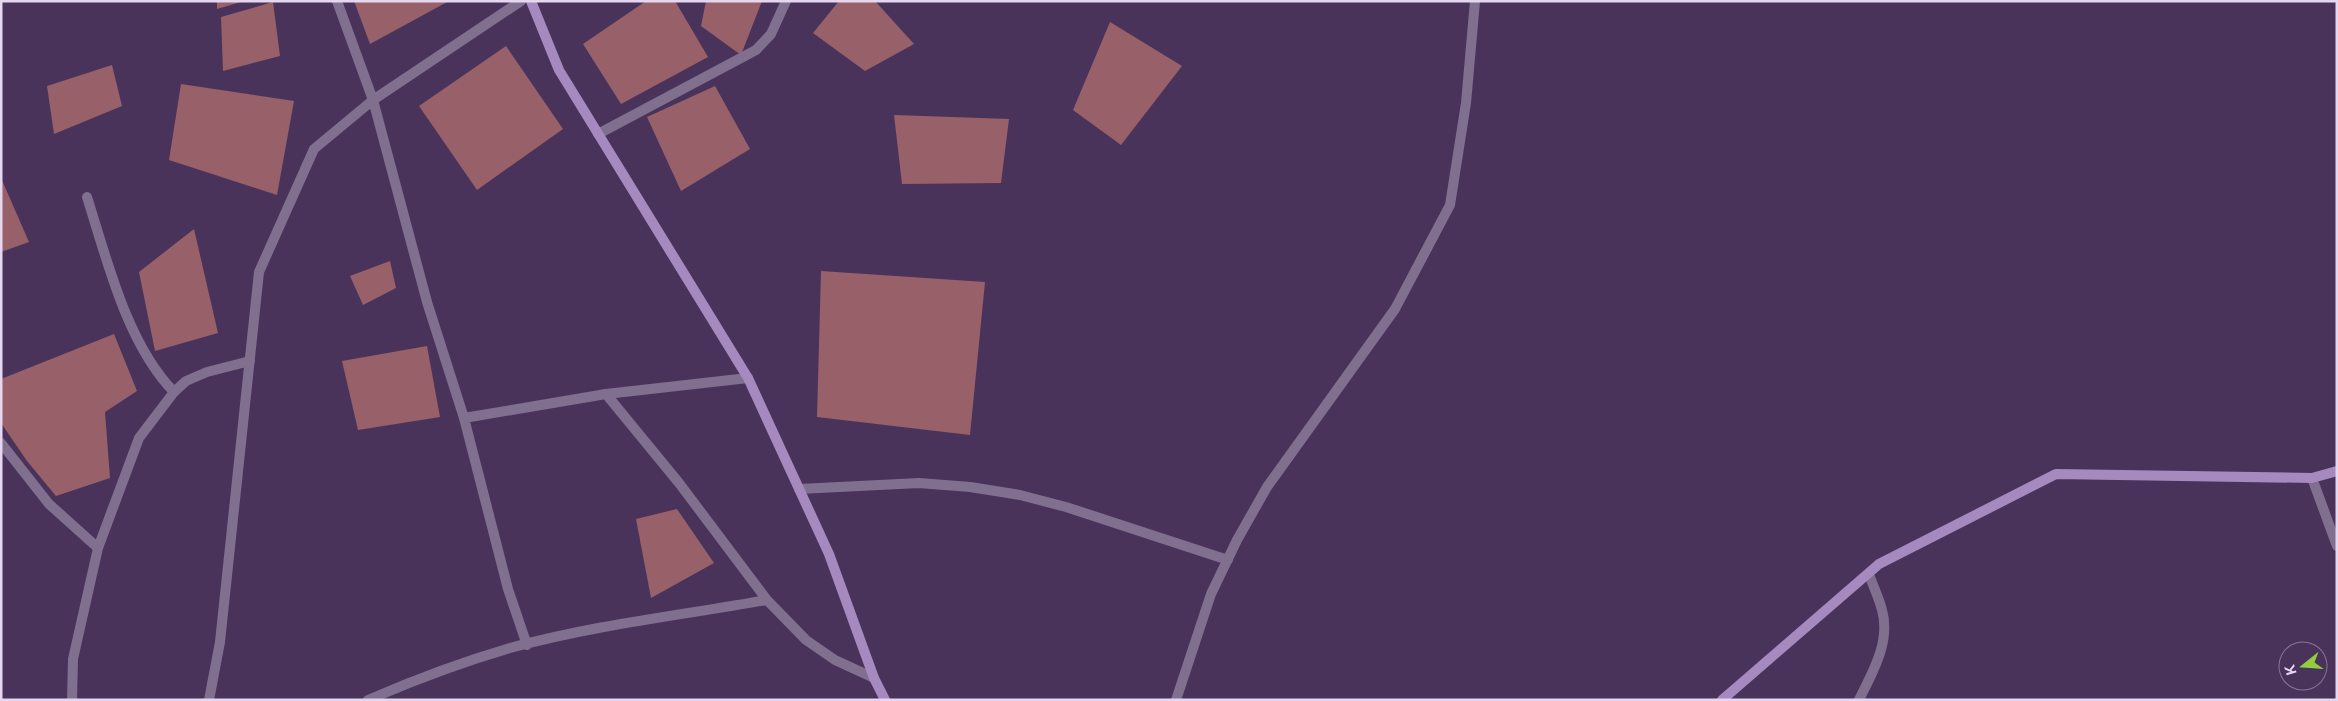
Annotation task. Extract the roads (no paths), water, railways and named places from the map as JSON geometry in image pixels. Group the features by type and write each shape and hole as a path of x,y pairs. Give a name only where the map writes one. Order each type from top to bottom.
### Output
{"street":[{"path":"336,1 373,100 427,302 464,418 508,589 527,645"},
{"path":"209,700 220,642 259,272 314,149 373,100 522,1"},
{"path":"531,1 559,70 748,378 829,554 874,678 885,700"},
{"path":"598,134 756,50 771,34 786,1"},
{"path":"1176,700 1211,594 1236,540 1267,487 1395,309 1450,205 1466,103 1474,1"},
{"path":"87,197 125,314 161,379 174,392"},
{"path":"72,700 72,659 98,548 139,438 174,392 186,381 207,372 250,361"},
{"path":"464,418 606,394 748,378"},
{"path":"606,394 679,483 767,600 806,640 835,660 874,678"},
{"path":"1,443 49,504 98,548"},
{"path":"1722,700 1879,564 2056,474 2312,478 2337,471"},
{"path":"2312,478 2337,546"},
{"path":"799,489 919,483 970,487 1020,495 1066,507 1228,560"},
{"path":"1859,700 1878,661 1883,640 1883,612 1869,574"},
{"path":"368,700 510,648 588,630 767,600"}]}
